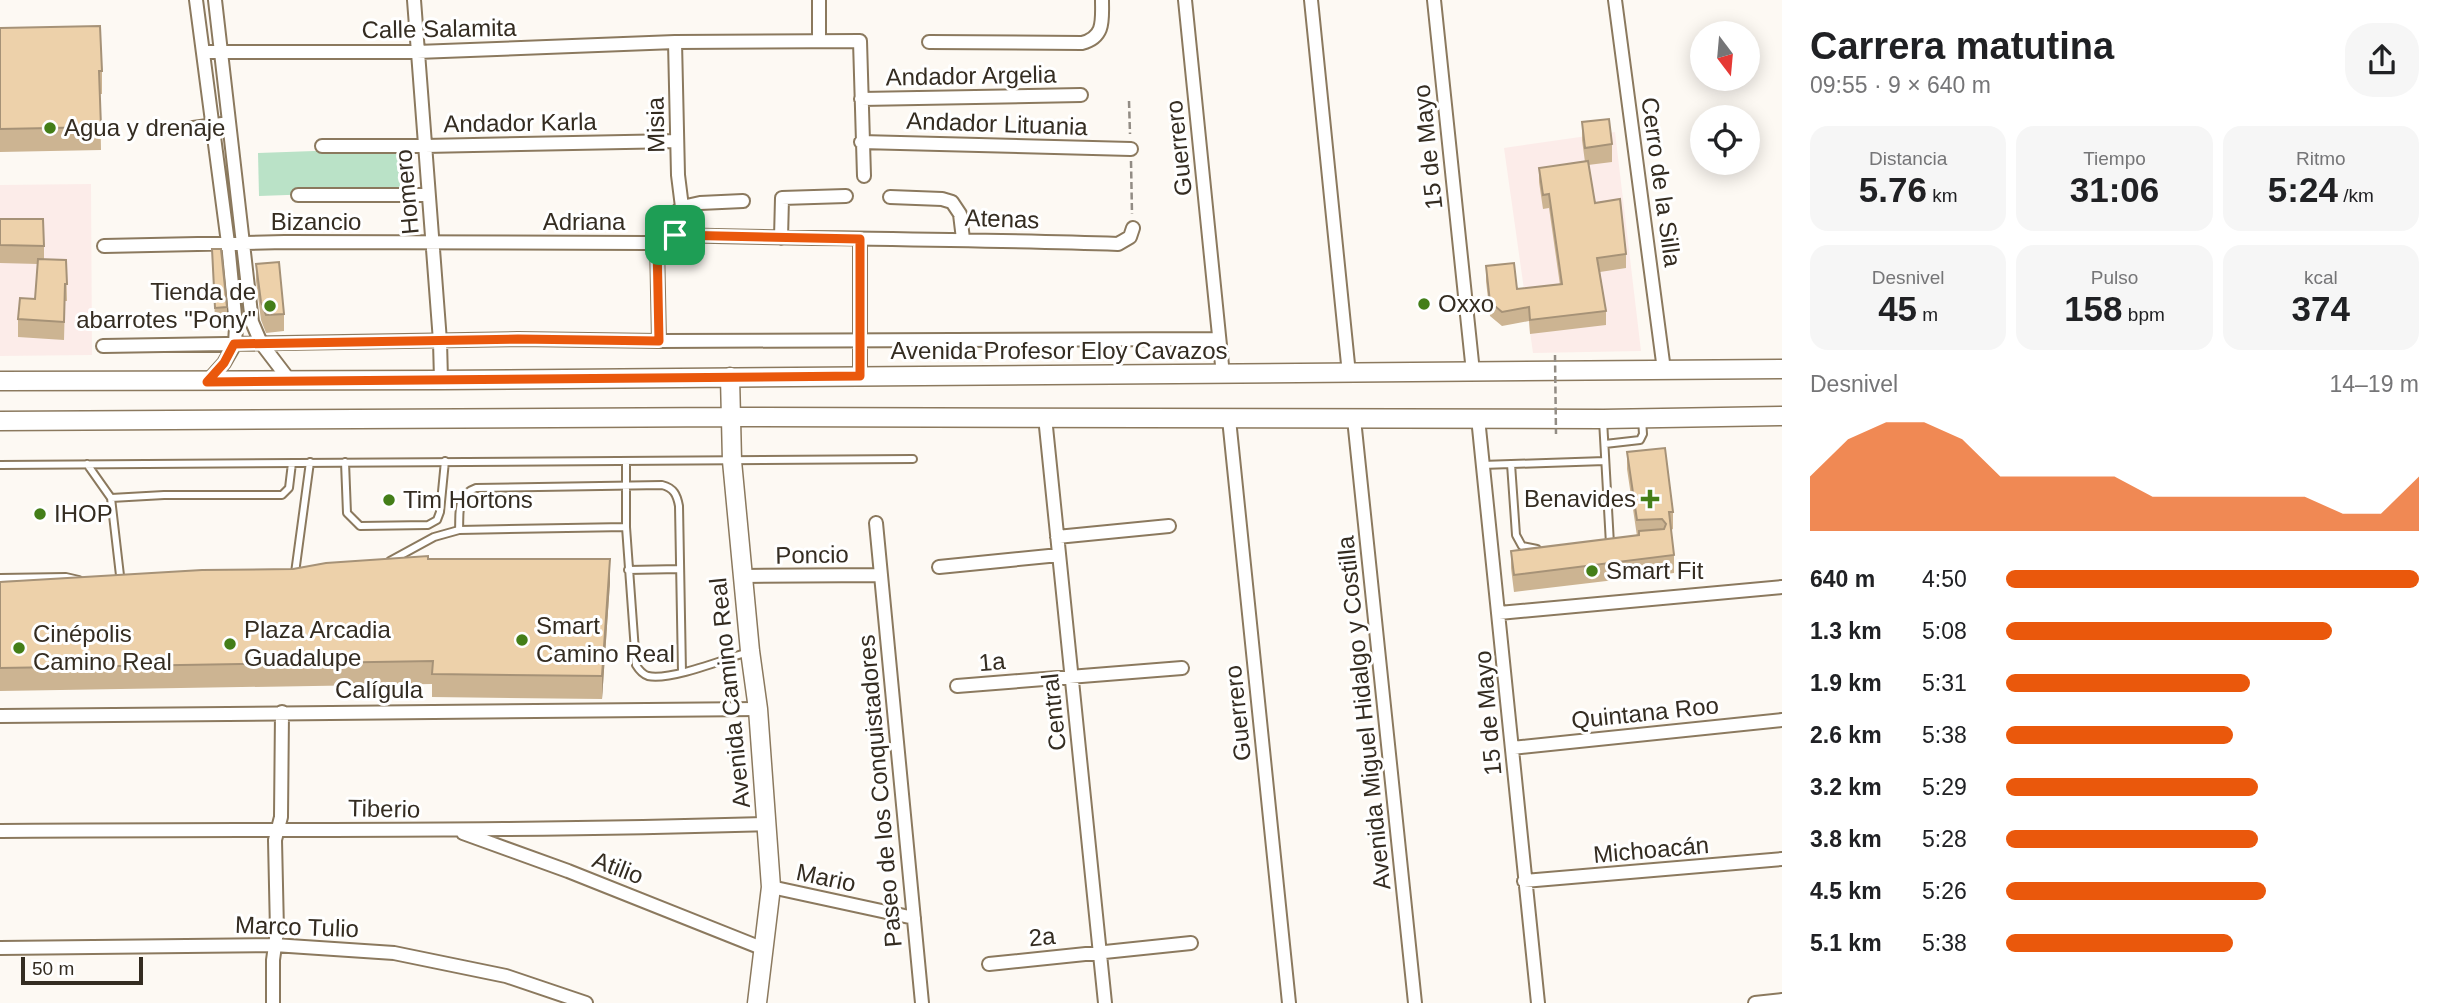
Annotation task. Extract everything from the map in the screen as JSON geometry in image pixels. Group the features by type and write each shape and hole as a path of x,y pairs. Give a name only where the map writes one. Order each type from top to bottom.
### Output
{"main road":[{"name":"Avenida Profesor Eloy Cavazos","path":"0,382 1782,369"},
{"name":"Avenida Camino Real","path":"730,377 732,461 758,709 771,887 758,1003"},
{"path":"0,421 731,417 1603,419 1782,416"}],"street":[{"path":"196,0 235,314 234,344 224,363 207,382"},
{"path":"215,0 252,322 261,343 290,381"},
{"name":"Homero","path":"414,0 441,380"},
{"path":"819,0 819,41"},
{"path":"929,42 1073,43 1095,38 1101,28 1102,0"},
{"name":"Guerrero","path":"1185,0 1223,375"},
{"path":"1311,0 1349,374"},
{"name":"15 de Mayo","path":"1434,0 1473,373"},
{"name":"Cerro de la Silla","path":"1615,0 1664,370"},
{"name":"Calle Salamita","path":"203,52 416,52 675,42 860,41 861,99"},
{"name":"Misia","path":"675,42 677,141 682,207"},
{"name":"Andador Argelia","path":"861,99 1081,95"},
{"path":"861,99 864,176"},
{"name":"Andador Karla","path":"322,146 677,141"},
{"name":"Andador Lituania","path":"862,142 1131,149"},
{"path":"298,195 428,195"},
{"path":"781,238 782,198 846,196"},
{"path":"890,197 942,199 952,202 960,214 963,239"},
{"path":"675,235 674,218 682,207 700,203 743,201"},
{"name":"Atenas","path":"860,239 1118,244 1130,237 1133,228"},
{"name":"Adriana","path":"432,243 657,243 675,235 860,239"},
{"path":"860,239 860,376"},
{"name":"Bizancio","path":"104,246 432,243"},
{"path":"657,243 659,341"},
{"path":"103,346 579,339 1219,339"},
{"name":"Central","path":"1045,417 1105,1003"},
{"name":"15 de Mayo","path":"1478,418 1538,1003"},
{"name":"Guerrero","path":"1229,419 1289,1003"},
{"name":"Avenida Miguel Hidalgo y Costilla","path":"1354,419 1415,1003"},
{"name":"Paseo de los Conquistadores","path":"876,523 922,1003"},
{"path":"1057,537 1169,526"},
{"path":"939,567 1059,555"},
{"name":"Poncio","path":"743,576 881,575"},
{"path":"1499,613 1782,587"},
{"name":"1a","path":"957,686 1182,668"},
{"name":"Calígula","path":"0,716 758,709"},
{"path":"273,1003 274,945 277,931 275,840 281,817 282,712"},
{"name":"Quintana Roo","path":"1512,748 1782,720"},
{"name":"Tiberio","path":"0,831 278,828 456,831 768,824"},
{"name":"Atilio","path":"456,831 764,949"},
{"name":"Michoacán","path":"1524,881 1782,859"},
{"name":"Mario","path":"771,887 914,918"},
{"name":"2a","path":"989,964 1191,943"},
{"name":"Marco Tulio","path":"0,948 274,945 394,953 506,976 586,1003"},
{"path":"1755,1003 1782,1000"}],"lane":[{"path":"164,129 229,120"},
{"path":"1605,444 1640,440 1643,434 1642,418"},
{"path":"1603,419 1610,544"},
{"path":"0,466 913,458"},
{"path":"345,462 347,513 360,526 428,525 437,520 445,461"},
{"path":"626,461 628,570 636,665 647,676 682,673 750,652"},
{"path":"1482,466 1605,461"},
{"path":"293,586 310,462"},
{"path":"111,498 282,495 286,494 289,488 292,463"},
{"path":"87,464 111,498 121,589 110,586"},
{"path":"1511,464 1519,542 1528,548 1547,548"},
{"path":"459,530 460,503 466,493 476,488 670,487 679,506 682,673"},
{"path":"386,564 433,537 459,530 626,527"},
{"path":"1597,544 1622,543"},
{"path":"628,570 680,569"},
{"path":"0,578 66,577 88,582"}],"path":[{"path":"1555,355 1556,434"}],"shaded area":[{"path":"1615,132 1641,351 1533,353 1504,148"},
{"path":"91,184 92,355 0,356 0,185"}],"green space":[{"path":"399,148 400,191 259,196 258,153"}],"building":[{"path":"100,26 101,127 0,129 0,28"},
{"path":"1609,119 1612,144 1585,148 1582,122"},
{"path":"1588,161 1595,203 1620,199 1626,254 1597,258 1606,311 1530,320 1529,307 1502,312 1490,302 1486,266 1514,263 1517,289 1562,284 1549,194 1543,195 1539,168"},
{"path":"0,219 43,219 44,246 0,245"},
{"path":"212,249 221,249 227,307 215,308"},
{"path":"38,259 66,260 64,322 18,319 20,298 35,299"},
{"path":"279,262 284,314 266,315 261,302 256,264"},
{"path":"1665,448 1673,512 1669,512 1674,555 1514,575 1511,551 1639,535 1639,531 1664,529 1666,524 1662,519 1637,520 1627,452"},
{"path":"428,556 428,559 610,559 602,676 432,674 433,661 0,668 0,582 202,570 293,569 326,563"}],"place":[{"name":"Agua y drenaje","path":"50,128"},
{"name":"Oxxo","path":"1424,304"},
{"name":"Tienda de abarrotes \"Pony\"","path":"270,306"},
{"name":"Benavides","path":"1650,499"},
{"name":"Tim Hortons","path":"389,500"},
{"name":"IHOP","path":"40,514"},
{"name":"Smart Fit","path":"1592,571"},
{"name":"Smart Camino Real","path":"522,640"},
{"name":"Plaza Arcadia Guadalupe","path":"230,644"},
{"name":"Cinépolis Camino Real","path":"19,648"}],"route":[{"path":"675,235 860,239 860,376 207,382 224,363 234,344 518,339 659,341 657,243 675,235"}]}
